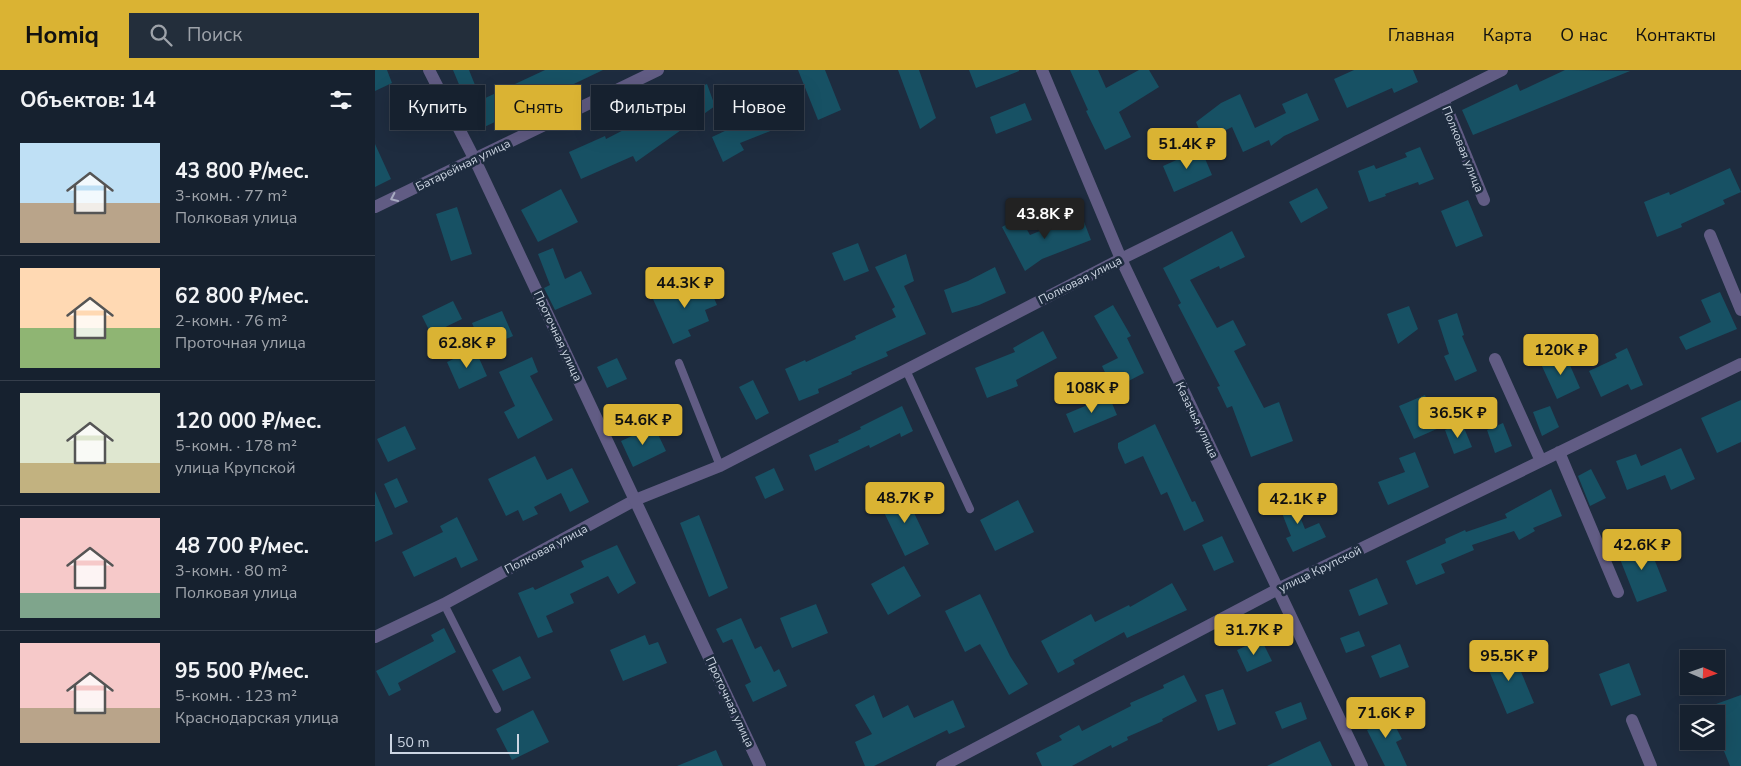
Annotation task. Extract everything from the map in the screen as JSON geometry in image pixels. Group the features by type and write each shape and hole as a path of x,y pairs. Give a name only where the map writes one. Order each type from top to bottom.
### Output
{"street":[{"name":"Проточная улица","path":"429,70 475,160 760,766"},
{"name":"Батарейная улица","path":"375,207 659,70"},
{"name":"Казачья улица","path":"1042,70 1121,259 1362,766"},
{"name":"Полковая улица","path":"375,638 444,604 635,500 720,466 1121,259 1502,70"},
{"name":"Полковая улица","path":"1443,99 1484,200"},
{"path":"1710,235 1741,310"},
{"path":"1495,359 1541,461"},
{"name":"улица Крупской","path":"942,766 1278,589 1741,364"},
{"path":"1559,452 1618,592"},
{"path":"1632,720 1651,766"}],"lane":[{"path":"679,363 720,466"},
{"path":"906,370 969,509"},
{"path":"444,604 497,709"}],"building":[{"path":"375,70 387,70 392,83 375,91"},
{"path":"453,70 469,70 475,85 459,85"},
{"path":"545,70 603,70 572,85 513,85"},
{"path":"798,70 825,70 841,110 818,120"},
{"path":"898,70 919,70 936,118 920,129"},
{"path":"969,70 1019,70 1019,71 976,88"},
{"path":"1070,70 1098,70 1106,88 1139,70 1149,70 1159,87 1119,112 1131,137 1105,150 1086,111 1088,110"},
{"path":"1354,70 1413,70 1418,82 1394,93 1392,88 1347,108 1334,79"},
{"path":"1565,70 1630,71 1473,135 1462,110 1517,84 1520,91"},
{"path":"707,84 714,107 704,114 704,85"},
{"path":"495,93 495,122 485,127 485,98"},
{"path":"1307,93 1319,120 1284,136 1271,146 1269,140 1243,152 1232,127 1204,141 1196,122 1221,103 1240,94 1255,128 1286,113 1282,104"},
{"path":"1025,103 1032,120 996,134 990,117"},
{"path":"624,130 681,130 636,162 633,156 581,179 569,152 605,136 606,139"},
{"path":"727,130 773,130 740,143 744,150 723,162 712,137"},
{"path":"375,144 391,179 375,187"},
{"path":"1420,147 1434,179 1419,185 1418,182 1369,202 1358,171 1374,165 1376,169 1407,157 1405,153"},
{"path":"1201,149 1212,175 1174,192 1163,166"},
{"path":"1730,168 1741,192 1723,200 1725,204 1681,224 1682,227 1657,237 1644,202 1669,192 1670,195"},
{"path":"1317,188 1328,208 1301,223 1289,202"},
{"path":"561,189 578,222 538,242 521,210"},
{"path":"1468,200 1483,236 1456,247 1441,211"},
{"path":"457,207 472,254 451,261 436,214"},
{"path":"1081,214 1091,240 1042,259 1025,271 1002,227 1020,217 1030,235"},
{"path":"1232,231 1245,257 1220,269 1219,266 1190,280 1217,328 1233,320 1246,345 1234,351 1264,408 1279,402 1293,441 1251,457 1232,406 1227,408 1217,387 1220,386 1178,305 1181,303 1163,268"},
{"path":"858,243 869,271 844,281 832,253"},
{"path":"553,248 565,279 581,271 592,294 555,310 544,288 550,285 538,254"},
{"path":"906,254 914,281 904,286 926,334 886,352 888,356 851,372 852,374 818,389 819,393 799,401 785,369 805,360 806,362 856,339 855,336 896,317 892,309 895,307 875,267"},
{"path":"995,267 1006,293 979,305 952,313 944,290 968,281"},
{"path":"692,282 694,287 707,282 717,305 705,310 709,321 688,330 691,336 673,344 653,299"},
{"path":"1720,292 1737,329 1686,350 1679,337 1711,322 1701,300"},
{"path":"453,301 462,319 431,334 422,316"},
{"path":"1113,305 1131,336 1127,338 1144,373 1113,389 1102,366 1118,358 1094,316"},
{"path":"1409,306 1418,329 1398,344 1387,314"},
{"path":"502,311 513,336 483,349 472,323"},
{"path":"1457,313 1464,335 1462,336 1477,371 1455,381 1444,356 1449,354 1438,320"},
{"path":"1043,331 1057,358 1016,380 1018,386 987,398 975,368 1015,352 1013,348"},
{"path":"1627,348 1643,385 1631,390 1628,384 1601,397 1589,371 1617,358 1615,354"},
{"path":"475,349 487,376 459,389 447,362"},
{"path":"1565,354 1580,388 1557,399 1541,364"},
{"path":"532,357 538,372 530,376 553,420 518,439 504,412 515,406 499,372"},
{"path":"617,358 627,379 607,388 597,367"},
{"path":"753,380 769,413 756,420 739,387"},
{"path":"1425,395 1439,428 1414,439 1399,406"},
{"path":"1109,396 1117,415 1074,433 1066,414"},
{"path":"1741,400 1741,442 1717,453 1701,418"},
{"path":"902,406 913,431 901,437 900,433 870,448 869,445 815,471 809,455 839,442 838,440 861,429 860,427"},
{"path":"1550,406 1559,427 1542,436 1533,412"},
{"path":"1462,423 1472,447 1454,454 1445,430"},
{"path":"1503,423 1512,446 1495,453 1487,430"},
{"path":"1155,424 1192,502 1195,501 1204,521 1184,531 1167,492 1161,495 1143,456 1125,464 1118,448 1118,443"},
{"path":"405,426 416,449 388,462 377,439"},
{"path":"654,426 666,451 633,467 621,441"},
{"path":"1681,448 1695,479 1671,490 1665,475 1627,490 1616,461 1636,454 1641,466"},
{"path":"1415,452 1429,487 1388,505 1378,482 1405,472 1399,458"},
{"path":"535,456 547,480 572,468 589,502 570,512 561,493 534,507 538,514 523,521 518,510 506,516 488,479"},
{"path":"774,468 784,490 765,499 755,477"},
{"path":"1591,469 1606,498 1590,506 1578,476"},
{"path":"397,478 408,502 395,508 384,484"},
{"path":"1551,489 1562,516 1533,528 1535,531 1519,540 1514,531 1472,545 1474,550 1441,564 1445,573 1416,585 1406,561 1446,543 1445,539 1465,530 1466,532 1507,518 1505,514"},
{"path":"375,491 393,534 375,542"},
{"path":"904,492 929,544 905,556 880,504"},
{"path":"1290,492 1305,529 1319,523 1326,537 1293,552 1286,538 1291,536 1276,498"},
{"path":"1018,500 1034,532 995,551 980,520"},
{"path":"699,515 728,588 709,597 680,523"},
{"path":"457,517 478,560 461,568 456,557 414,577 402,552 443,532 440,526"},
{"path":"1222,536 1234,562 1214,571 1202,545"},
{"path":"1647,541 1667,591 1637,602 1616,549 1630,544 1632,548"},
{"path":"617,545 636,583 618,594 608,576 570,594 574,603 546,616 553,632 538,638 518,593 533,587 535,590 584,567 581,561"},
{"path":"904,566 921,596 888,615 871,584"},
{"path":"1377,578 1388,604 1359,616 1349,590"},
{"path":"1172,583 1187,610 1127,638 1124,632 1073,660 1075,664 1058,673 1041,641 1091,614 1095,622 1129,605 1130,607"},
{"path":"980,594 1010,656 1028,684 1009,695 980,644 965,652 945,611"},
{"path":"816,604 828,633 792,648 780,618"},
{"path":"741,618 755,649 761,646 774,672 779,669 787,686 753,702 745,685 751,682 732,639 723,643 716,629"},
{"path":"444,628 456,652 398,683 401,690 389,696 376,671 434,641 431,635"},
{"path":"1359,631 1365,646 1346,653 1340,638"},
{"path":"645,635 649,645 658,642 667,663 623,681 610,650"},
{"path":"1261,639 1272,661 1247,672 1237,650"},
{"path":"1400,644 1409,667 1380,678 1371,656"},
{"path":"1512,650 1534,703 1507,714 1485,661"},
{"path":"520,656 531,678 503,691 492,670"},
{"path":"1629,663 1641,695 1611,706 1599,674"},
{"path":"1184,675 1197,701 1162,719 1163,721 1127,737 1128,740 1112,748 1111,745 1072,766 1042,766 1036,753 1062,740 1059,736 1079,725 1082,731 1131,706 1130,703 1164,688 1163,685"},
{"path":"1223,689 1236,724 1218,731 1205,695"},
{"path":"874,695 883,718 908,705 914,718 953,700 965,727 949,734 947,730 874,766 865,766 855,742 872,734 855,705"},
{"path":"1741,695 1741,766 1730,766 1724,750 1725,705 1716,704"},
{"path":"1301,702 1307,719 1282,729 1275,712"},
{"path":"533,710 549,742 512,760 496,729"},
{"path":"1384,710 1388,719 1391,718 1402,739 1396,742 1407,766 1385,766 1367,730 1369,729 1365,719"},
{"path":"1320,741 1332,766 1267,766 1311,745"},
{"path":"716,750 723,766 677,766"}]}
